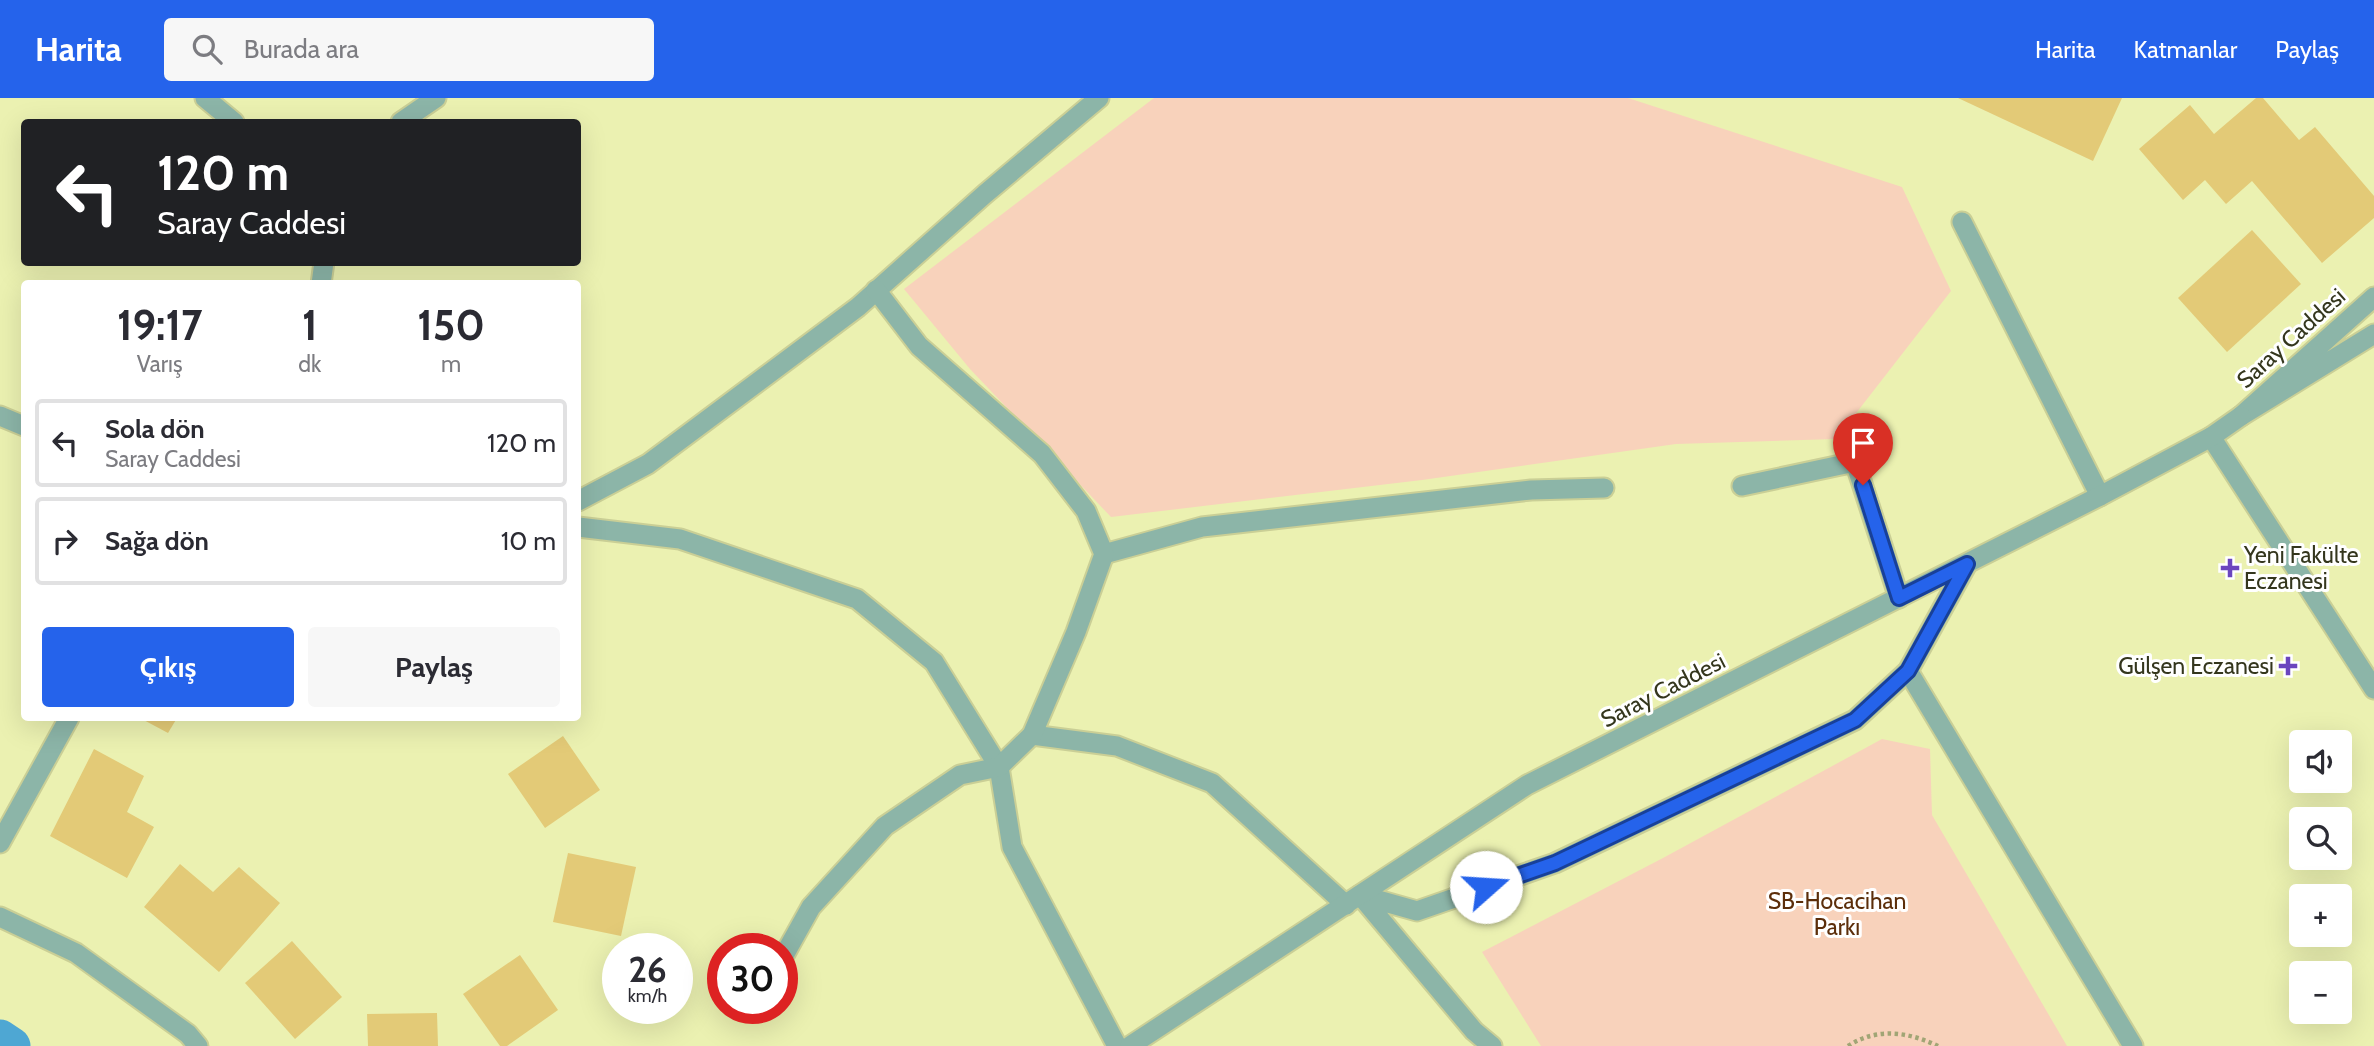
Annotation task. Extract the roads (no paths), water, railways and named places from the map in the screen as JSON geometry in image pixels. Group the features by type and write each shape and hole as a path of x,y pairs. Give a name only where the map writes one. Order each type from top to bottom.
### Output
{"street":[{"path":"205,98 230,119"},
{"path":"405,119 436,98"},
{"path":"581,499 648,464 876,290 1099,98"},
{"path":"1962,222 2100,496"},
{"path":"797,933 811,908 885,826 960,775 999,767 1032,735 1076,632 1104,554 1086,511 1042,454 919,346 876,290"},
{"name":"Saray Caddesi","path":"2241,416 2374,297"},
{"name":"Saray Caddesi","path":"1130,1046 1527,785 1967,564 2211,437 2374,334"},
{"path":"0,416 21,425"},
{"path":"2211,437 2374,688"},
{"path":"1742,486 1855,462 1899,598"},
{"path":"1104,554 1202,527 1531,490 1604,488"},
{"path":"581,527 680,540 857,599 934,662 999,767 1012,847 1117,1046"},
{"path":"1353,900 1417,911 1555,863 1855,720 1908,671 1967,564"},
{"path":"1908,671 2133,1046"},
{"path":"0,843 67,721"},
{"path":"1032,735 1117,746 1212,783 1353,900 1492,1046"},
{"path":"0,918 76,953 188,1034 198,1046"}],"waterway":[{"path":"0,1038 12,1046"}],"place":[{"name":"Yeni Fakülte Eczanesi","path":"2230,568"},
{"name":"Gülşen Eczanesi","path":"2288,666"}],"park label":[{"name":"SB-Hocacihan Parkı","path":"1837,914"}]}
